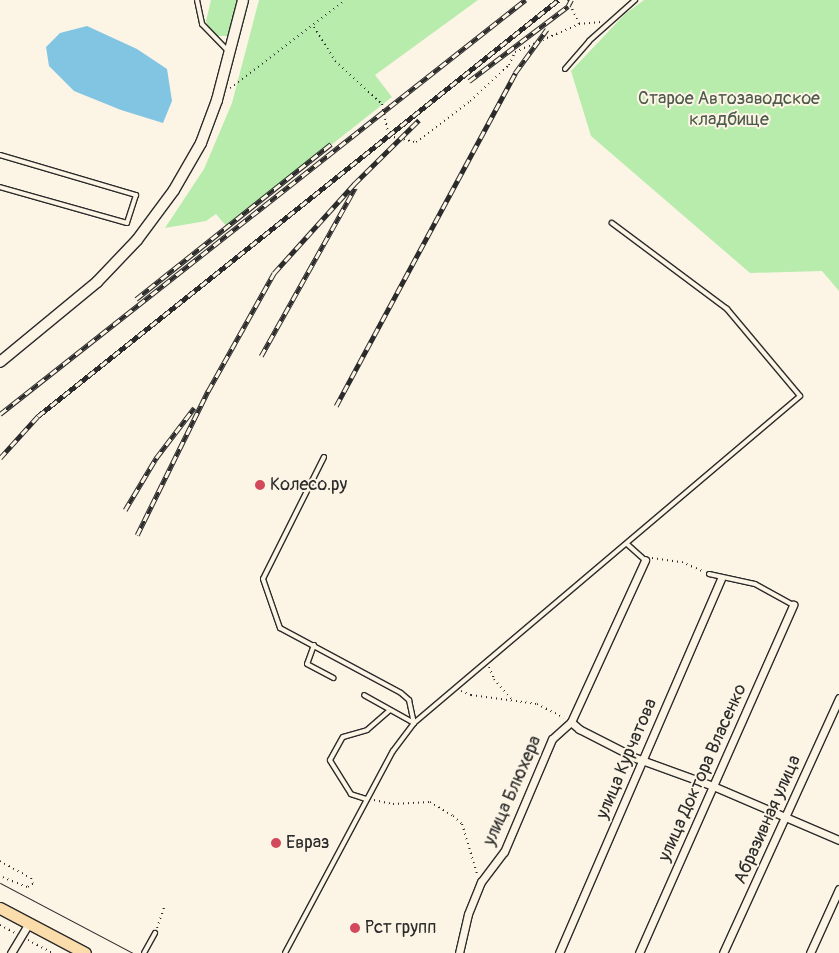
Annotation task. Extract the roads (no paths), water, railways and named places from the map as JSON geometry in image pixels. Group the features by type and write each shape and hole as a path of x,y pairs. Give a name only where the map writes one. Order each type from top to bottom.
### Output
{"main road":[{"path":"0,362 97,282 137,240 174,190 201,143 217,100 243,0"},
{"path":"0,908 85,953"}],"street":[{"name":"улица Блюхера","path":"459,953 468,914 481,882 504,852 552,739 571,722 645,560"},
{"name":"улица Курчатова","path":"559,953 721,578"},
{"name":"улица Доктора Власенко","path":"639,953 793,605"},
{"name":"Абразивная улица","path":"723,953 839,698"},
{"path":"571,722 579,729 642,760 713,786 839,840"},
{"path":"810,953 839,889"},
{"path":"11,953 29,924"}],"lane":[{"path":"196,0 202,24 214,40 230,53"},
{"path":"566,69 589,41 634,0"},
{"path":"0,154 136,194 128,222 0,187"},
{"path":"286,953 366,799 400,739 414,722 800,396 727,309 612,223"},
{"path":"324,457 263,579 280,628 401,692 409,700 414,722"},
{"path":"627,544 645,560"},
{"path":"710,574 721,578 755,584 793,605"},
{"path":"314,645 306,664 334,678"},
{"path":"364,695 414,722"},
{"path":"366,799 351,794 330,760 343,737 367,730 390,710"},
{"path":"144,953 155,933"}],"water":[{"path":"87,26 137,49 167,69 172,101 163,123 121,110 74,91 49,66 46,47 60,33"}],"tram line":[{"path":"0,883 133,953"}],"railway":[{"path":"0,414 525,0"},
{"path":"0,458 38,416 558,0"},
{"path":"469,81 568,6 571,0"},
{"path":"336,406 515,73 547,29"},
{"path":"137,535 208,391 274,273 354,184 419,120"},
{"path":"136,299 331,144"},
{"path":"261,356 355,188"},
{"path":"125,510 156,458 194,408"}],"place":[{"name":"Колесо.ру","path":"260,485"},
{"name":"Евраз","path":"276,843"},
{"name":"Рст групп","path":"355,928"}],"park label":[{"name":"Старое Автозаводское кладбище","path":"729,110"}]}
